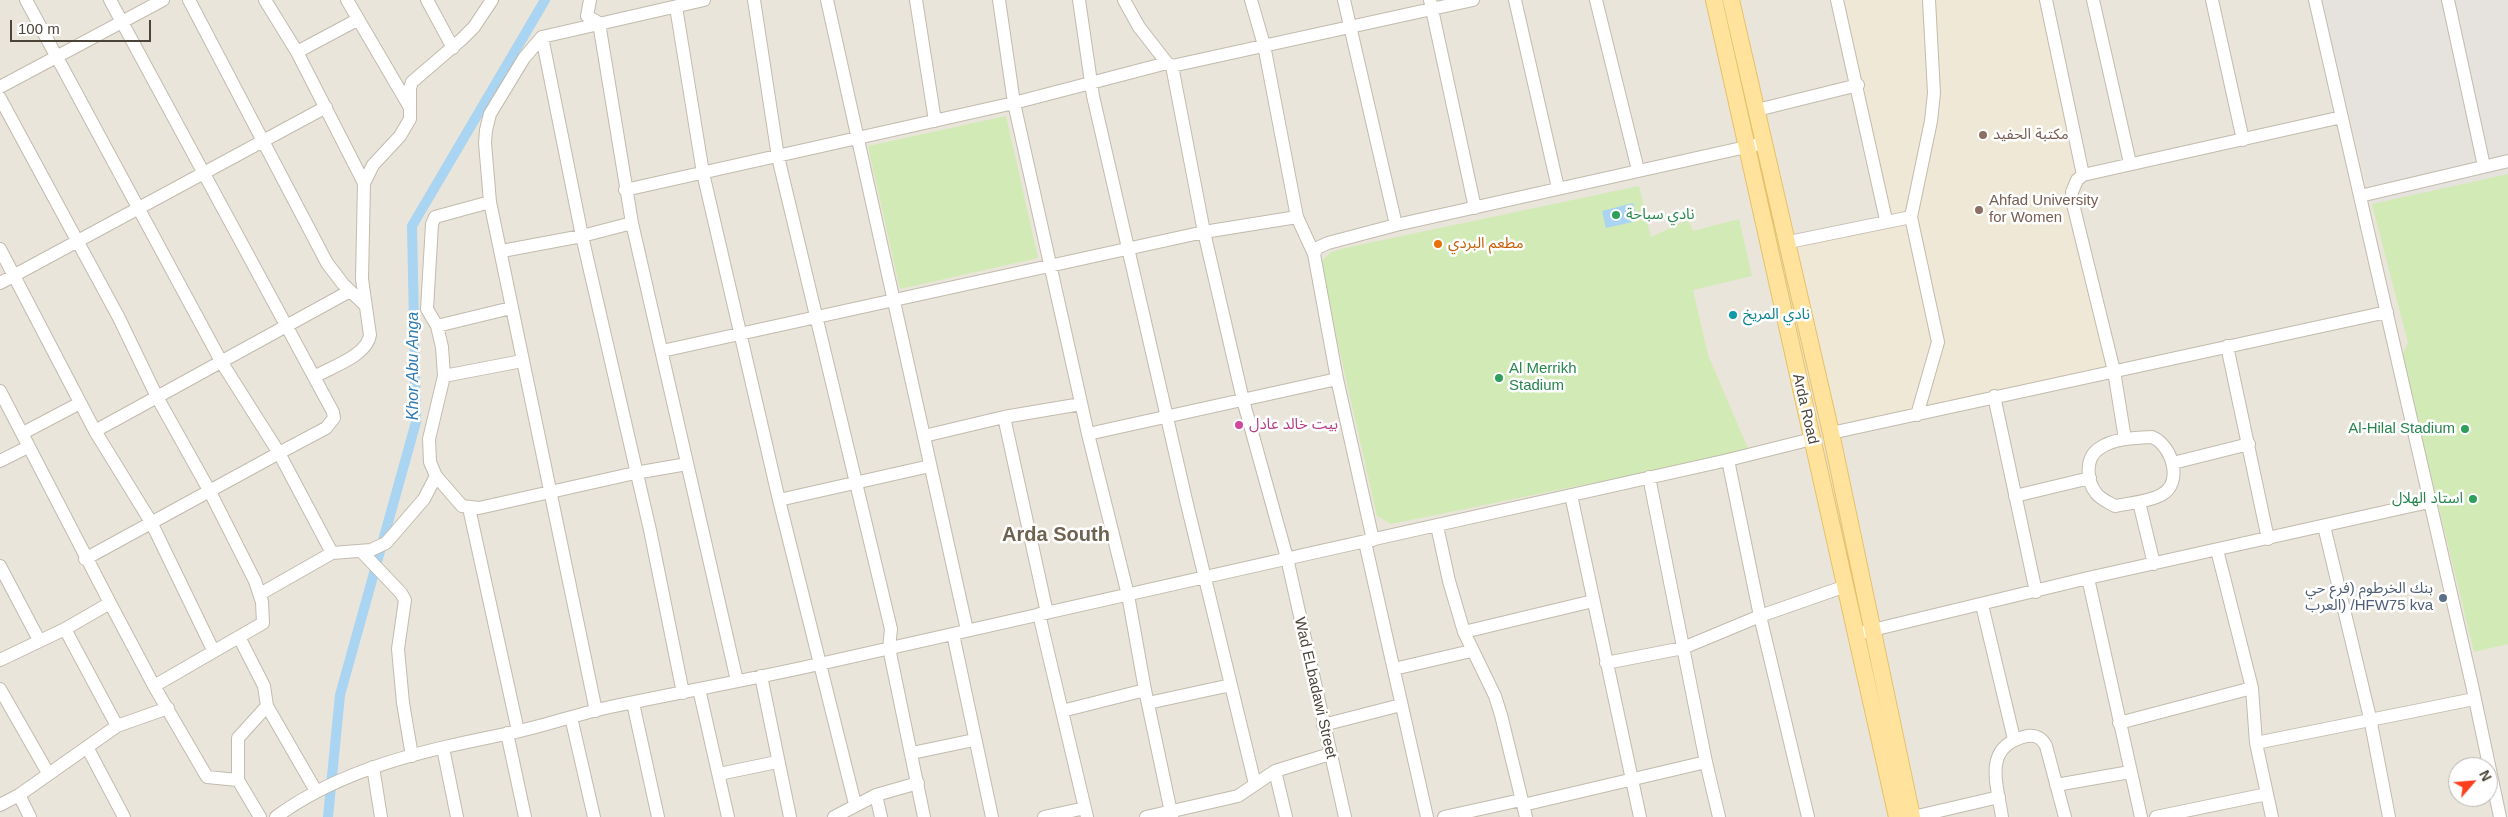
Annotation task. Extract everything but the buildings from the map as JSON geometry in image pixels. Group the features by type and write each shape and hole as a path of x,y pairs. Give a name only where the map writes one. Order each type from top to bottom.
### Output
{"main road":[{"name":"Arda Road","path":"1714,0 1846,586 1864,632 1912,817"},
{"name":"Arda Road","path":"1731,0 1789,242 1832,433 1864,632 1897,817"}],"street":[{"path":"26,0 222,362 279,453 332,553"},
{"path":"85,559 326,428 334,418 314,377 110,0"},
{"path":"0,87 163,0"},
{"path":"189,0 261,141 327,263 350,291 365,305"},
{"path":"266,0 297,52 364,183"},
{"path":"347,0 409,106"},
{"path":"427,0 453,48"},
{"path":"314,377 365,347 370,335 362,278 364,183 373,165 400,136 410,119 409,106 412,82 453,48 474,27 492,0"},
{"path":"590,0 587,16 599,23"},
{"path":"596,711 552,491 522,361 502,251 490,202 485,143 486,130 490,114 524,58 542,37 704,0"},
{"path":"754,0 778,157 891,630 889,648 924,817"},
{"path":"827,0 967,630"},
{"path":"916,0 935,121"},
{"path":"999,0 1014,103 1081,404 1128,595 1145,690 1172,814"},
{"path":"1079,0 1090,84 1255,784"},
{"path":"1124,0 1139,27 1170,65"},
{"path":"1251,0 1264,45 1297,217 1314,254 1401,705 1427,817"},
{"path":"1344,0 1352,25 1396,225"},
{"path":"626,190 778,157 1170,65 1352,25 1431,4 1473,0"},
{"path":"1515,0 1558,188"},
{"path":"1596,0 1638,170"},
{"path":"1837,0 1858,85 1886,220"},
{"path":"1917,415 1938,342 1910,216 1931,121 1934,92 1929,0"},
{"path":"2046,0 2083,175"},
{"path":"2093,0 2130,163"},
{"path":"2212,0 2243,140"},
{"path":"2315,0 2500,817"},
{"path":"2448,0 2484,166"},
{"path":"1431,4 1475,208"},
{"path":"676,7 703,173 779,500 855,804"},
{"path":"297,52 357,20"},
{"path":"599,23 632,223 736,681"},
{"path":"542,37 582,236 635,473 650,530 683,693"},
{"name":"Wad ELbadawi Street","path":"1170,65 1204,232 1243,400 1287,558 1345,817"},
{"path":"1757,110 1858,85"},
{"path":"0,98 78,241 157,397 209,490 260,594 263,623 239,638 213,650 154,686"},
{"path":"0,283 326,107"},
{"path":"2125,439 2114,370 2072,200 2072,192 2077,180 2083,175 2130,163 2243,140 2342,116"},
{"path":"1314,254 1317,248 1328,243 1396,225 1764,142"},
{"path":"2360,196 2508,161"},
{"path":"490,202 435,217 430,234 427,309 437,326 442,347 444,376 429,439 430,462 436,476 462,506 479,508 635,473 687,464"},
{"path":"1789,242 1910,216"},
{"path":"662,351 1128,248 1204,232 1297,217"},
{"path":"502,251 582,236 632,223"},
{"path":"0,249 95,431 151,522 213,650"},
{"path":"95,431 350,291"},
{"path":"437,326 511,308"},
{"path":"1832,433 1994,396 2386,312"},
{"path":"2227,346 2268,539"},
{"path":"444,376 522,361"},
{"path":"1088,434 1337,379"},
{"path":"0,391 85,559 154,686 207,777 238,780"},
{"path":"1994,396 2036,592"},
{"path":"22,433 80,403"},
{"path":"924,436 1004,417 1081,404"},
{"path":"1004,417 1062,711 1086,812 1044,817"},
{"path":"2152,437 2160,440 2168,449 2173,463 2172,481 2168,490 2161,495 2139,502 2115,506 2095,492 2090,478 2090,458 2099,448 2125,439 2152,437"},
{"path":"276,817 317,791 369,769 443,748 634,702 821,663 1437,526 1728,460 1812,438"},
{"path":"2173,463 2249,444"},
{"path":"0,461 28,447"},
{"path":"1728,460 1760,616 1808,817"},
{"path":"779,500 930,466"},
{"path":"260,594 332,553 362,552 378,548 386,543 428,494 436,476"},
{"path":"1649,477 1706,762 1720,817"},
{"path":"2015,496 2090,478"},
{"path":"1571,495 1640,817"},
{"path":"2139,502 2154,564"},
{"path":"1864,632 2088,578 2430,502"},
{"path":"469,508 512,732 525,817"},
{"path":"1437,526 1449,581 1464,632 1471,651 1495,696 1523,807"},
{"path":"2324,526 2370,718 2389,817"},
{"path":"2217,550 2252,688 2256,743 2272,817"},
{"path":"362,552 402,593 405,600 398,648 403,703 412,756"},
{"path":"0,566 39,640"},
{"path":"2088,578 2141,817"},
{"path":"1606,663 1683,648 1760,616 1846,586"},
{"path":"1464,632 1594,601"},
{"path":"0,660 65,629 110,603"},
{"path":"1982,605 2014,739"},
{"path":"65,629 116,726"},
{"path":"953,634 974,740 992,817"},
{"path":"239,638 264,686 267,706 317,791"},
{"path":"1394,669 1471,651"},
{"path":"761,676 777,762 790,817"},
{"path":"1148,703 1231,685"},
{"path":"2119,724 2252,688"},
{"path":"0,689 48,774"},
{"path":"700,689 728,817"},
{"path":"1062,711 1145,690"},
{"path":"2256,743 2370,718 2474,699"},
{"path":"634,702 658,817"},
{"path":"1323,725 1401,705"},
{"path":"260,817 238,780 238,738 267,706"},
{"path":"0,805 19,795 116,726 168,708"},
{"path":"572,717 594,817"},
{"path":"2002,817 1996,763 2002,749 2014,739 2032,736 2042,740 2065,817"},
{"path":"912,752 974,740"},
{"path":"88,747 124,817"},
{"path":"443,748 457,817"},
{"path":"1146,817 1172,814 1238,796 1275,771 1330,754"},
{"path":"719,774 777,762"},
{"path":"1450,816 1523,807 1706,762"},
{"path":"369,769 381,817"},
{"path":"1275,771 1286,817"},
{"path":"2056,785 2130,772"},
{"path":"834,817 876,794 918,783"},
{"path":"876,794 880,817"},
{"path":"2156,817 2267,794"},
{"path":"19,795 30,817"},
{"path":"1912,817 1999,797"}],"shaded area":[{"path":"0,0 2508,0 2508,817 0,817"},
{"name":"Ahfad University for Women","path":"1837,0 2043,0 2083,175 2072,200 2114,371 1831,433 1789,242 1886,220"},
{"path":"2321,0 2508,0 2508,174 2372,204"}],"green space":[{"path":"1006,116 1038,258 900,289 868,146"},
{"name":"استاد الهلال","path":"2508,174 2508,644 2474,652 2402,355 2408,343 2372,204"},
{"path":"1639,186 1651,237 1688,220 1693,231 1739,219 1752,276 1693,290 1708,355 1749,451 1391,524 1377,516 1323,277 1323,260 1331,252 1345,248"}],"water":[{"path":"1633,203 1637,221 1606,228 1602,211"}],"waterway":[{"name":"Khor Abu Anga","path":"328,817 340,695 416,422 412,226 545,0"}],"place":[{"name":"مكتبة الحفيد","path":"1983,135"},
{"name":"Ahfad University for Women","path":"1979,210"},
{"name":"نادي سباحة","path":"1616,215"},
{"name":"مطعم البردي","path":"1438,244"},
{"name":"نادي المريخ","path":"1733,315"},
{"name":"Al Merrikh Stadium","path":"1499,378"},
{"name":"بيت خالد عادل","path":"1239,425"},
{"name":"Al-Hilal Stadium","path":"2465,429"},
{"name":"استاد الهلال","path":"2473,499"},
{"name":"بنك الخرطوم (فرع حي العرب) /HFW75 kva","path":"2443,598"}],"district":[{"name":"Arda South","path":"1056,535"}]}
